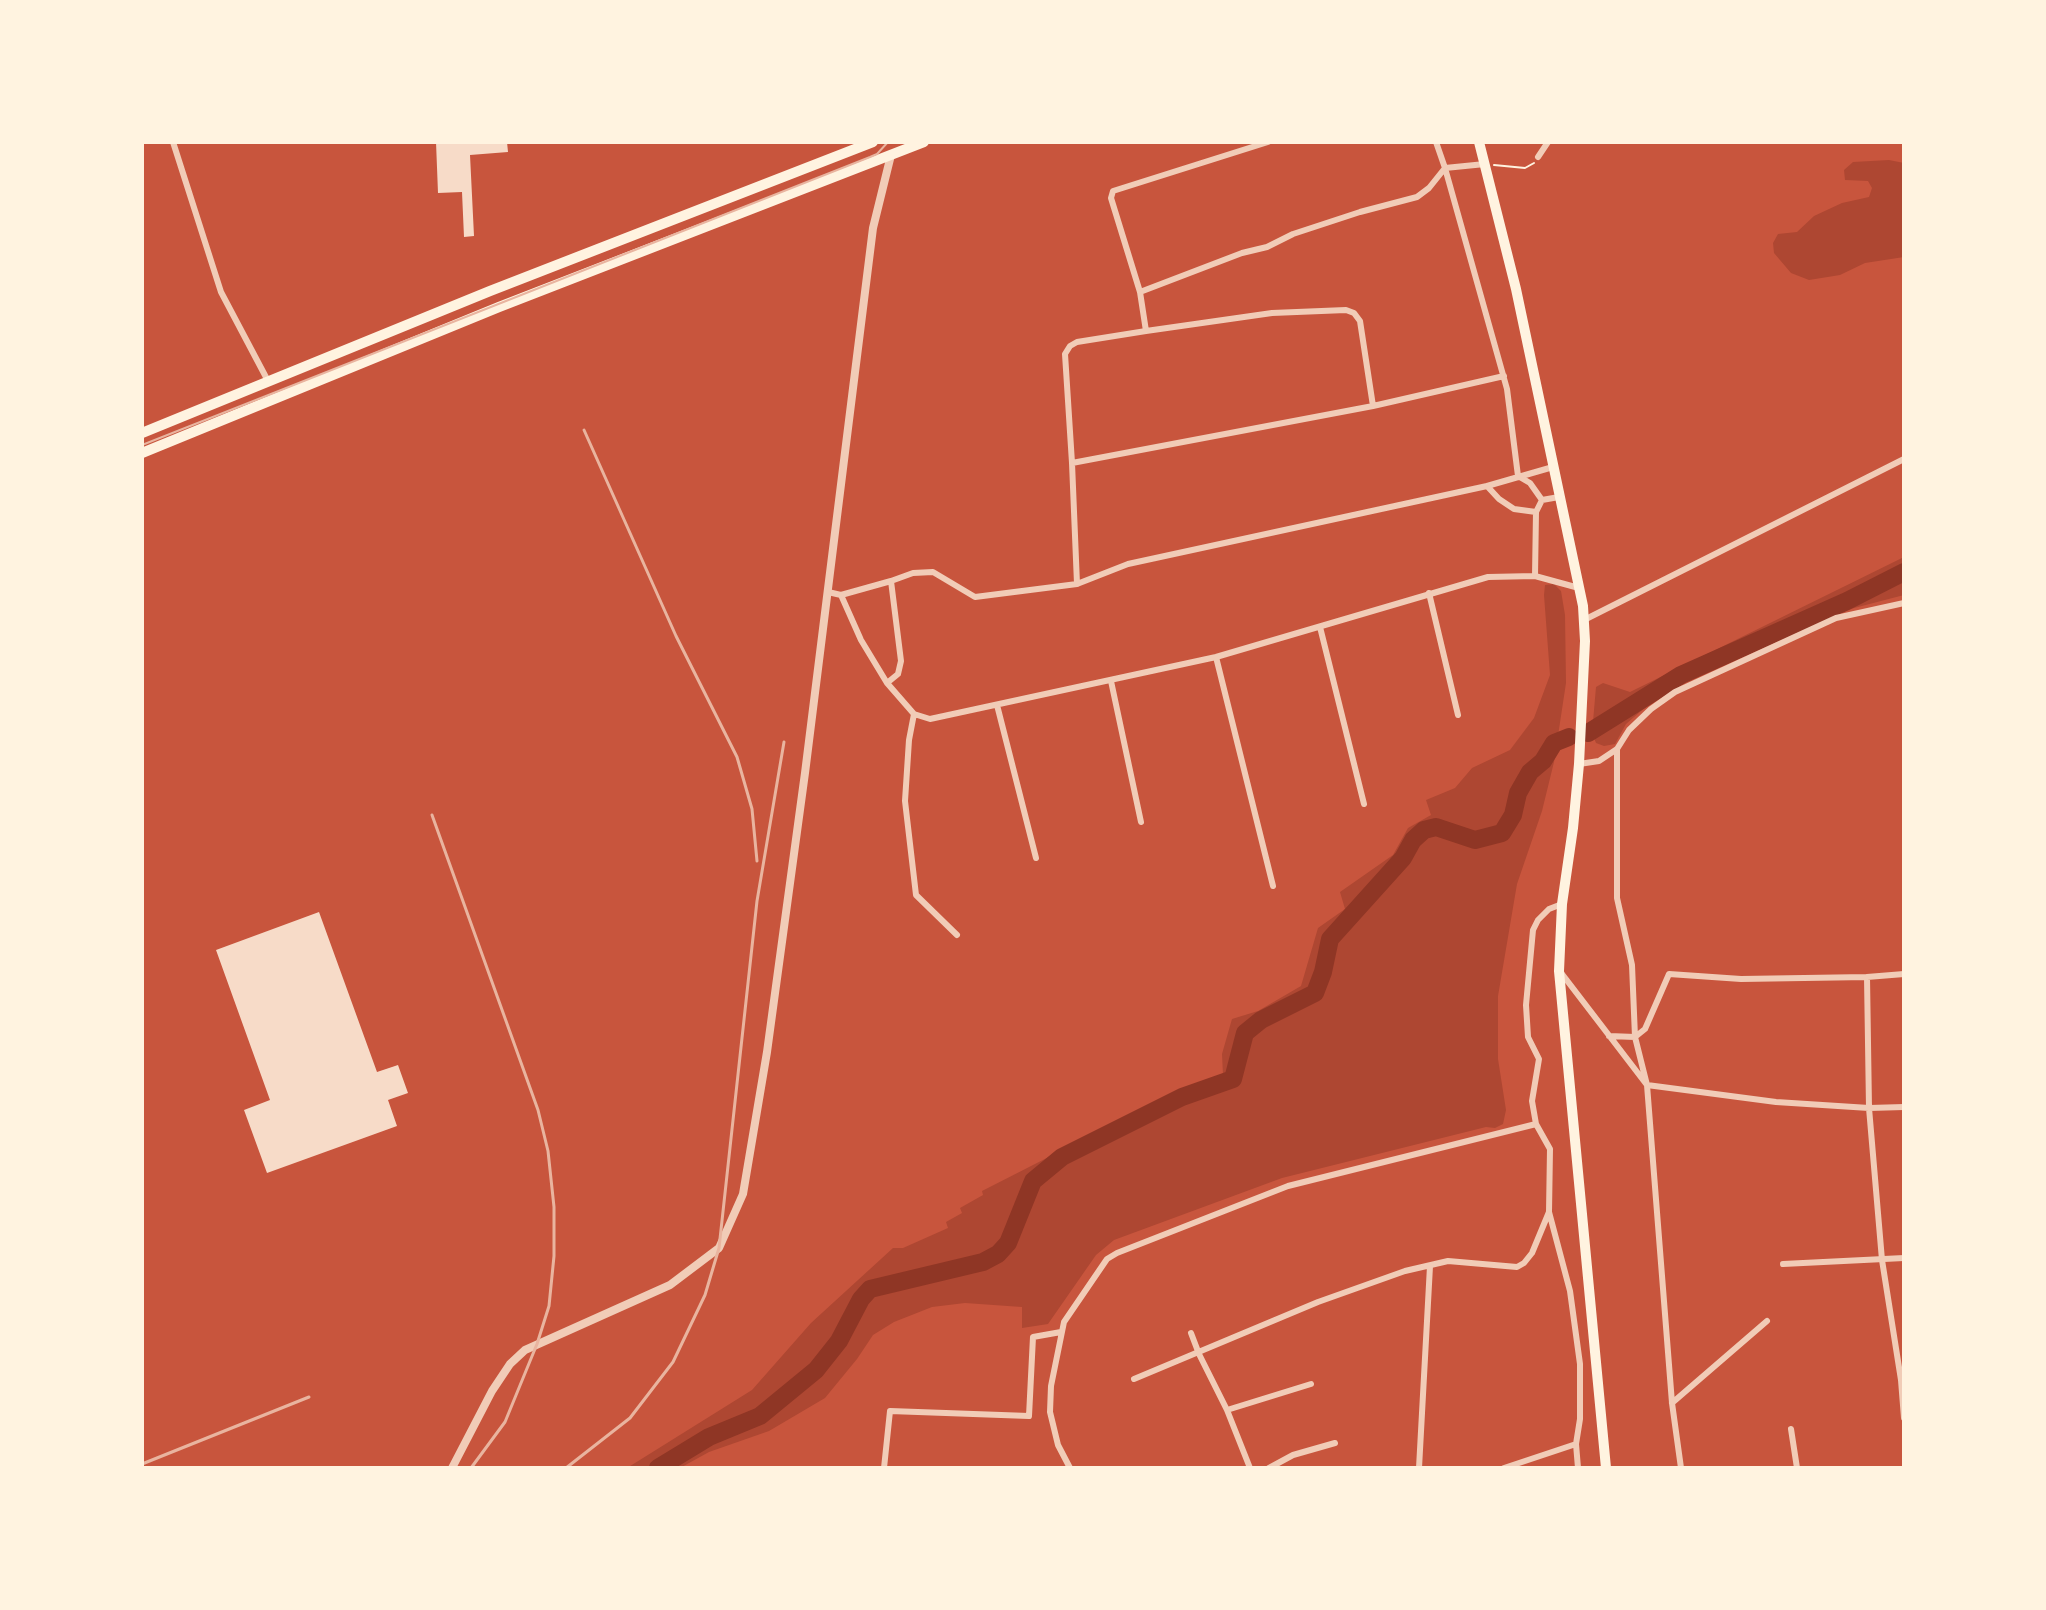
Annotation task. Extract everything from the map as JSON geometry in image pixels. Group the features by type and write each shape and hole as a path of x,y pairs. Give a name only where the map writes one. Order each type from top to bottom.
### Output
{"main road":[{"path":"142,433 490,291 873,142"},
{"path":"891,155 899,142"},
{"path":"142,453 499,307 924,142"},
{"path":"1479,142 1516,289 1580,588 1584,620 1579,764 1562,904 1559,971 1606,1468"}],"street":[{"path":"173,142 221,292 268,381"},
{"path":"1146,331 1140,292 1111,198 1113,191 1268,142"},
{"path":"1436,142 1504,376 1518,476"},
{"path":"1538,157 1548,142"},
{"path":"452,1468 492,1391 510,1364 525,1350 670,1285 719,1248 743,1194 767,1052 873,228 891,155"},
{"path":"1140,292 1242,253 1267,247 1293,234 1417,197 1445,168 1485,164"},
{"path":"1077,584 1065,354 1070,346 1077,342 1272,313 1346,310 1354,313 1360,321 1373,406"},
{"path":"1072,463 1373,406 1504,376"},
{"path":"1584,620 1904,459"},
{"path":"828,592 841,595 913,573 933,572 975,597 1077,584 1128,564 1487,486 1553,467"},
{"path":"1518,476 1530,483 1542,500"},
{"path":"1487,486 1514,509 1536,512"},
{"path":"1542,500 1559,497"},
{"path":"1535,576 1536,512 1542,500"},
{"path":"841,595 861,640 887,683 914,714 930,719 1216,657 1488,577 1535,576 1580,588"},
{"path":"887,683 898,674 901,661 891,581"},
{"path":"1429,593 1458,715"},
{"path":"1579,764 1599,761 1617,749 1629,730 1675,692 1836,618 1904,603"},
{"path":"1320,627 1364,804"},
{"path":"1216,657 1273,886"},
{"path":"1111,681 1141,822"},
{"path":"997,705 1036,858"},
{"path":"914,714 905,801 916,895 957,935"},
{"path":"1617,749 1617,898 1632,965 1635,1037 1647,1085 1672,1403 1681,1468"},
{"path":"1562,904 1549,909 1533,930 1526,1005 1528,1037 1539,1059 1531,1090 1536,1124 1550,1149 1549,1212 1570,1291 1580,1364 1580,1419 1576,1444 1578,1468"},
{"path":"1559,971 1647,1085 1776,1102 1904,1107"},
{"path":"1609,1036 1635,1037 1645,1029 1669,974 1741,979 1904,974"},
{"path":"1867,977 1869,1108 1882,1260 1902,1380 1904,1418"},
{"path":"1070,1468 1058,1445 1050,1412 1051,1386 1064,1322 1107,1259 1288,1186 1536,1124"},
{"path":"1134,1379 1318,1302 1405,1271 1448,1261 1517,1267 1532,1253 1549,1212"},
{"path":"1783,1264 1904,1258"},
{"path":"1419,1468 1430,1266"},
{"path":"1672,1403 1767,1321"},
{"path":"884,1468 890,1411 1029,1416 1033,1337 1061,1332"},
{"path":"1191,1333 1250,1468"},
{"path":"1227,1410 1311,1384"},
{"path":"1791,1429 1797,1468"},
{"path":"1269,1468 1293,1455 1335,1443"},
{"path":"1504,1468 1576,1444"}],"path":[{"path":"1500,165 1525,168 1534,164 1538,157"}],"shaded area":[{"path":"1889,160 1904,163 1904,257 1865,263 1840,275 1809,280 1791,273 1774,253 1773,243 1778,234 1797,232 1814,216 1842,203 1869,197 1872,188 1868,181 1845,180 1844,170 1853,162"},
{"path":"1904,557 1904,595 1835,613 1680,682 1626,724 1615,744 1604,746 1596,743 1592,733 1596,687 1603,683 1630,692"},
{"path":"1554,584 1561,591 1565,615 1566,683 1554,762 1542,811 1517,884 1498,996 1498,1059 1506,1110 1503,1124 1282,1178 1114,1240 1096,1255 1048,1324 1022,1328 1022,1307 965,1303 932,1307 894,1322 873,1335 825,1398 769,1431 709,1452 680,1468 627,1468 752,1390 811,1323 893,1248 903,1248 948,1228 946,1222 962,1213 960,1208 983,1195 982,1191 1139,1111 1223,1075 1222,1054 1232,1019 1258,1011 1301,986 1318,928 1345,909 1340,892 1393,855 1408,828 1431,815 1426,800 1455,788 1472,768 1510,750 1534,718 1550,675 1544,595 1545,585"}],"building":[{"path":"436,142 507,142 508,152 470,155 474,236 464,237 462,192 438,193"},
{"path":"319,912 377,1072 398,1065 408,1093 388,1100 397,1126 267,1173 244,1110 270,1100 216,950"}],"waterway":[{"path":"1588,733 1681,675 1847,601 1904,572"},
{"path":"658,1468 709,1437 760,1416 816,1370 839,1341 861,1299 870,1289 983,1262 998,1254 1008,1243 1033,1181 1062,1157 1182,1097 1233,1079 1245,1033 1261,1020 1315,993 1330,939 1403,858 1413,840 1424,830 1436,827 1475,840 1502,833 1513,815 1518,793 1530,772 1543,761 1554,743 1569,737"}],"tram line":[{"path":"142,445 870,157 888,142"}],"railway":[{"path":"584,430 676,636 737,757 752,809 757,861"},
{"path":"566,1468 630,1418 673,1362 705,1295 719,1248 757,901 784,742"},
{"path":"432,815 538,1110 548,1151 554,1207 554,1256 549,1306 537,1344 505,1422 471,1468"},
{"path":"142,1464 309,1397"}]}
